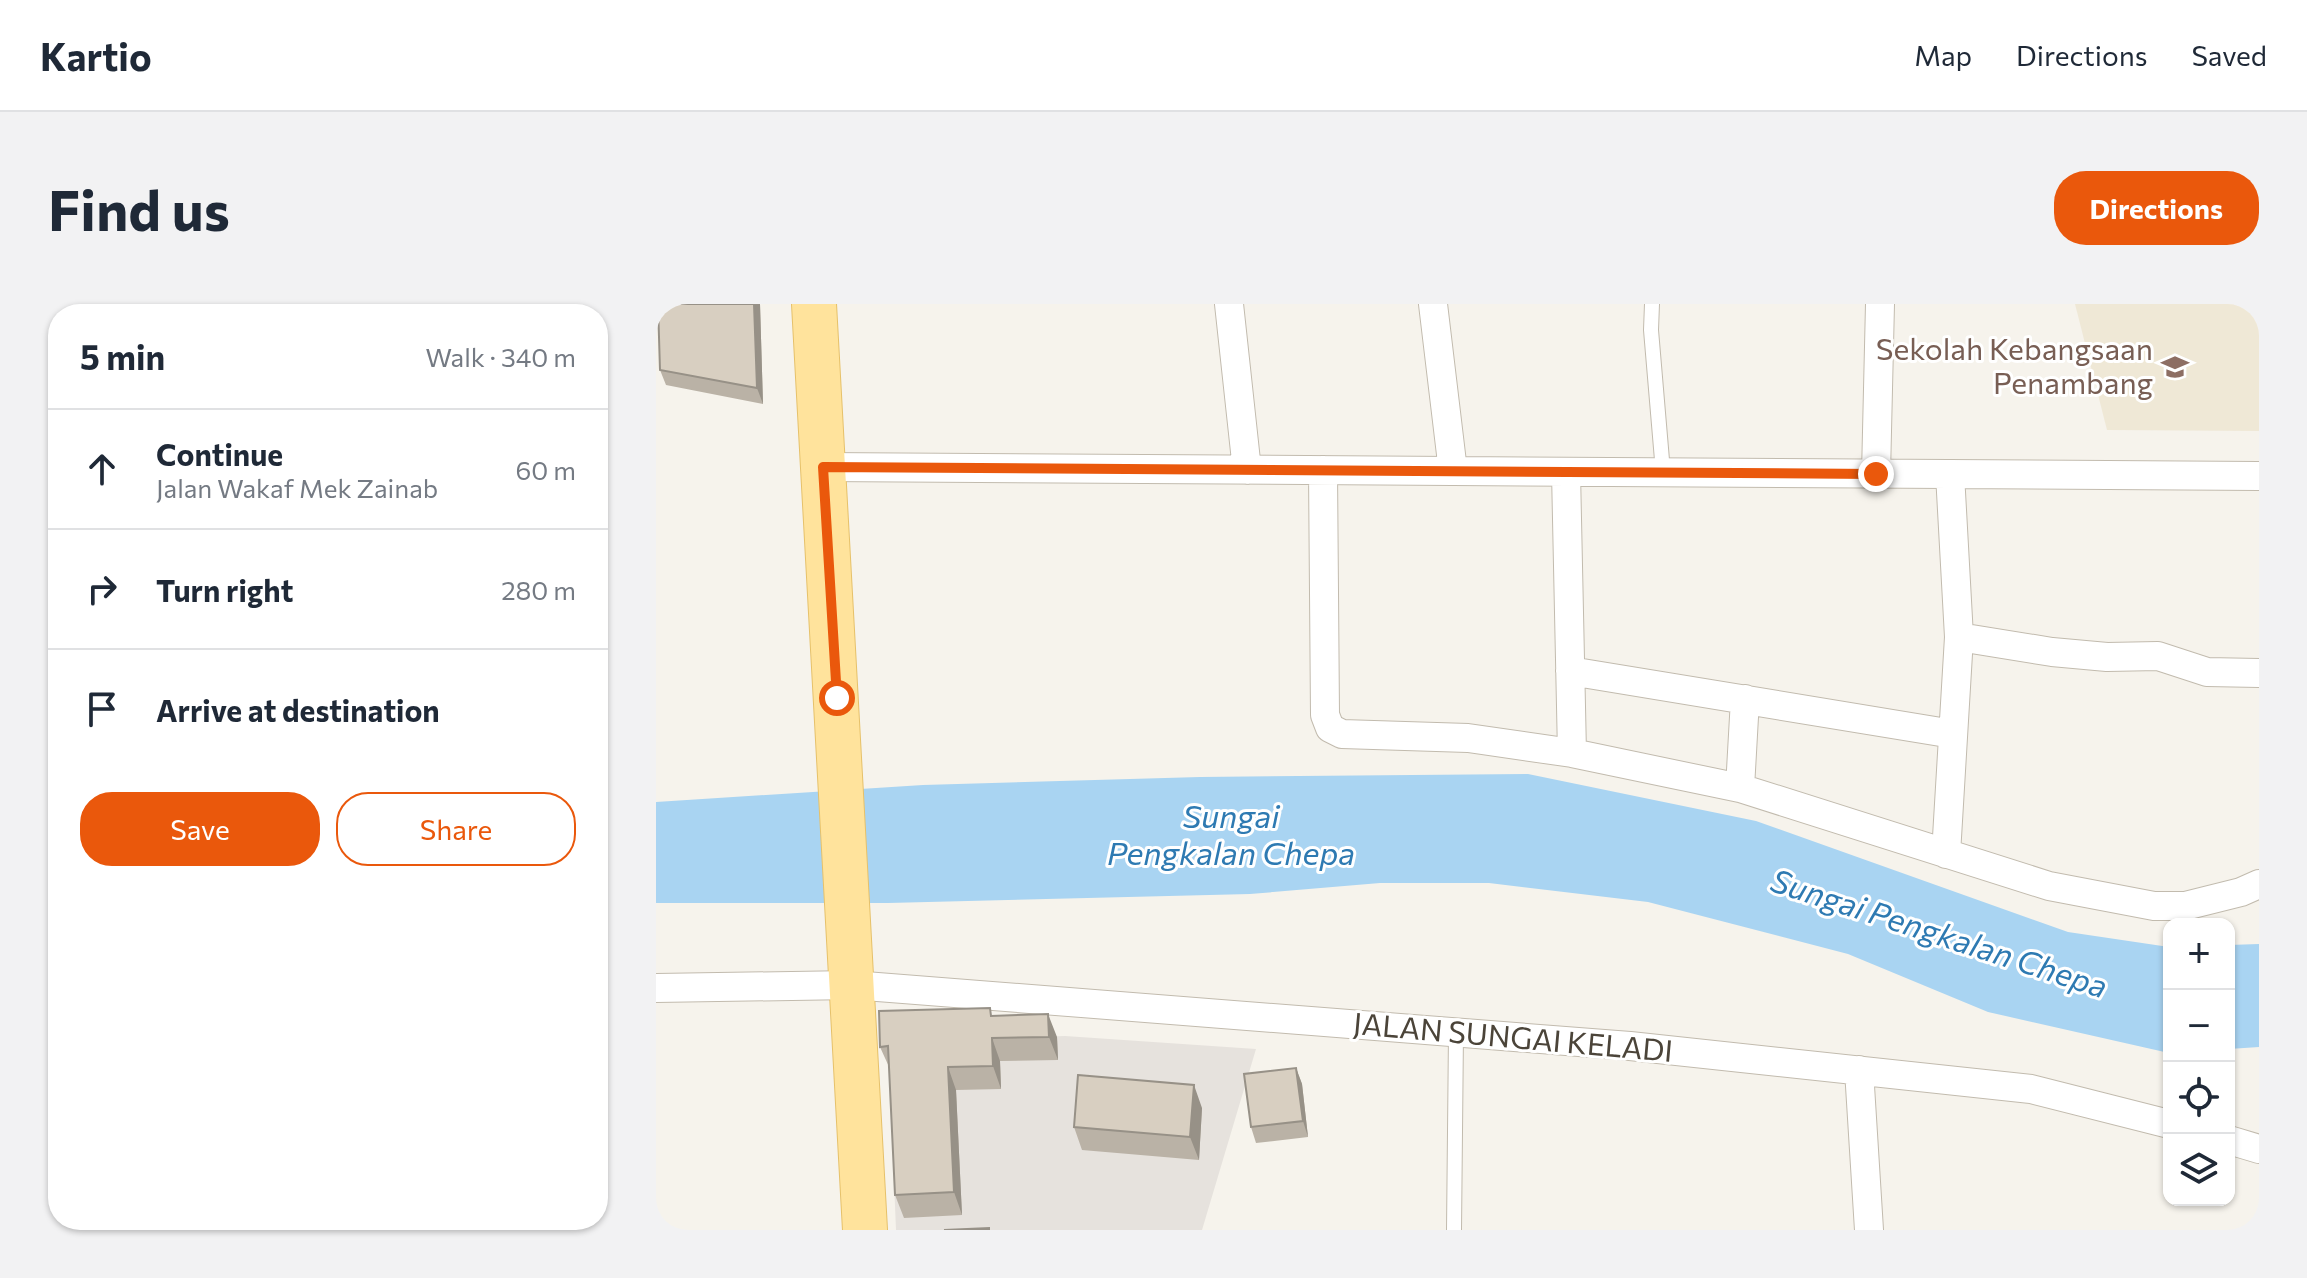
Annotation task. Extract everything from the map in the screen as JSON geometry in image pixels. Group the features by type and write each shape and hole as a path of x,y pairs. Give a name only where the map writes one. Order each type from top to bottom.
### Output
{"main road":[{"path":"814,304 865,1230"}],"street":[{"path":"1229,304 1247,470"},
{"path":"1433,304 1453,471"},
{"path":"1876,474 1880,304"},
{"path":"823,467 2259,476"},
{"path":"1323,470 1325,715 1330,728 1342,734 1468,738 1572,753 1740,788 2049,886 2154,906 2185,906 2241,892 2259,884"},
{"path":"1566,472 1572,753"},
{"path":"1946,854 1959,637 1950,474"},
{"path":"1959,637 2052,652 2107,657 2158,656 2207,672 2259,673"},
{"path":"1570,671 1953,734"},
{"path":"1740,788 1745,699"},
{"name":"JALAN SUNGAI KELADI","path":"656,988 851,966 1456,1033 1630,1046 2031,1089 2163,1122"},
{"path":"1859,1070 1869,1230"},
{"path":"2235,1142 2259,1149"}],"lane":[{"path":"1652,304 1651,330 1663,472"},
{"path":"1454,1230 1456,1033"}],"shaded area":[{"name":"Sekolah Kebangsaan Penambang","path":"2075,304 2259,304 2259,431 2107,430"},
{"path":"888,1034 1000,1038 1065,1036 1256,1049 1202,1230 896,1230"}],"water":[{"name":"Sungai Pengkalan Chepa","path":"1528,774 1756,821 2068,932 2163,946 2163,1052 1988,1012 1848,954 1648,902 1489,883 1380,883 1250,894 888,903 656,903 656,802 923,785 1200,777"},
{"path":"2259,944 2259,1047 2235,1049 2235,945"}],"building":[{"path":"658,304 754,304 757,388 660,370"},
{"path":"990,1008 991,1016 1048,1014 1049,1037 992,1038 993,1066 948,1067 954,1192 895,1195 888,1046 880,1047 879,1011"},
{"path":"1296,1068 1303,1121 1251,1127 1244,1074"},
{"path":"1078,1075 1194,1085 1190,1137 1074,1127"},
{"path":"989,1228 989,1230 944,1230"}],"place":[{"name":"Sekolah Kebangsaan Penambang","path":"2175,367"}],"route":[{"path":"837,698 823,467 1876,474"}]}
